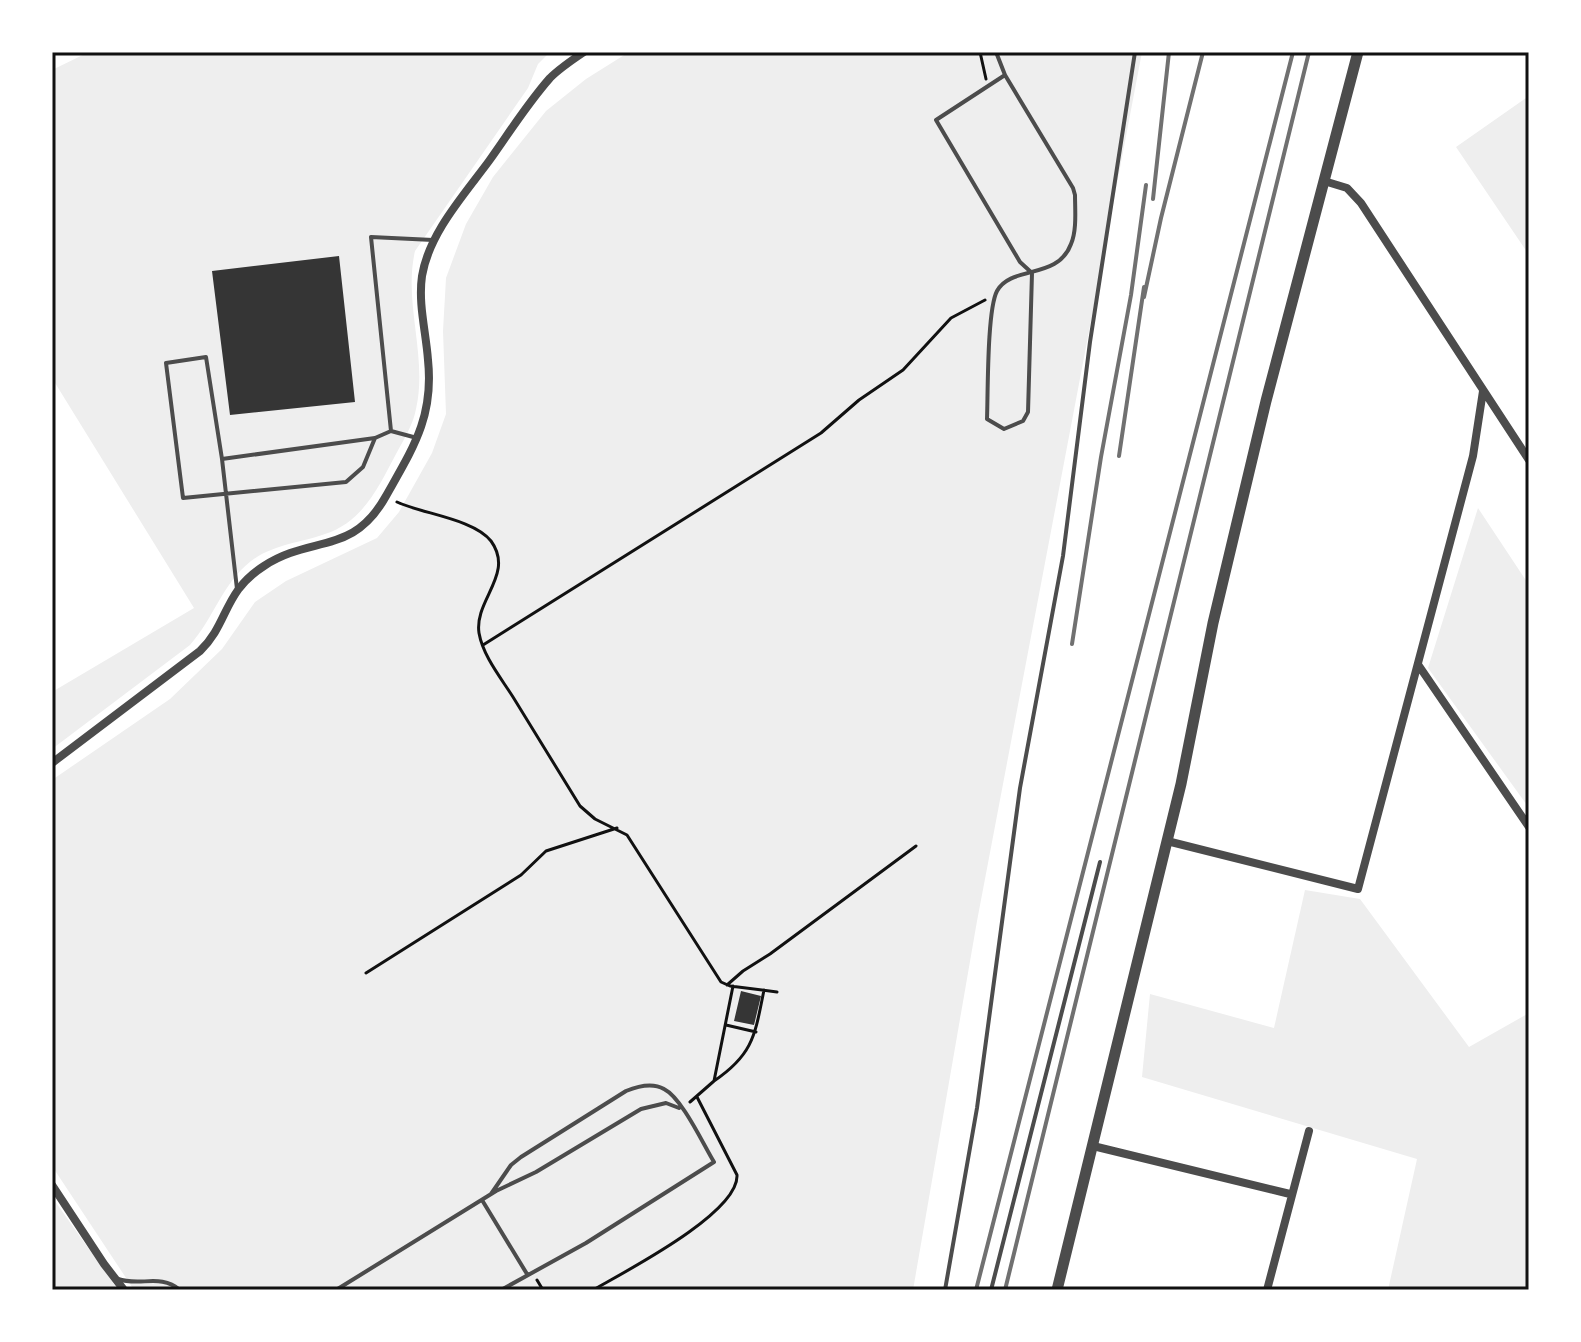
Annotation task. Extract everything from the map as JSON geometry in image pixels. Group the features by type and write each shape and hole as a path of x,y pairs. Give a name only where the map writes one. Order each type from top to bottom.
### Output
{"street":[{"path":"52,763 200,651 215,631 237,589 255,572 278,558 332,544 370,519 387,495 427,412 430,391 421,287 424,266 435,240 537,94 556,73 584,52"},
{"path":"1057,1290 1167,841 1213,623 1262,416 1358,52"},
{"path":"1324,181 1347,188 1361,203 1529,460"},
{"path":"1167,841 1358,889 1473,456 1483,391"},
{"path":"1419,666 1529,827"},
{"path":"1267,1290 1309,1131"},
{"path":"1093,1146 1290,1194"},
{"path":"52,1185 124,1290"}],"lane":[{"path":"996,52 1005,75 1075,195 1073,241 1066,256 1041,272 1032,273 1010,279 1004,283 992,304 987,419 1004,429 1023,421 1028,412 1032,273 1020,262 936,120 1005,75"},
{"path":"945,1290 977,1108 1020,788 1065,540 1090,342 1135,52"},
{"path":"391,431 371,237 435,240"},
{"path":"237,589 227,494 206,357 166,363 183,498 227,494 346,482 363,467 375,438"},
{"path":"222,459 375,438 391,431 417,438"},
{"path":"991,1290 1100,862"},
{"path":"491,1194 521,1157 626,1091 644,1086 659,1087 668,1092 714,1162 586,1243 501,1290"},
{"path":"336,1290 491,1194 536,1172 641,1109 666,1103 681,1109"},
{"path":"482,1200 527,1274"},
{"path":"116,1278 130,1282 164,1280 180,1290"}],"path":[{"path":"980,52 985,76"},
{"path":"483,645 821,433 859,400 909,364 959,312 996,295"},
{"path":"387,495 412,508 479,530 492,542 498,554 499,568 479,624 483,645 580,806 595,819 627,835 721,982 777,992"},
{"path":"366,973 521,875 546,851 617,828"},
{"path":"727,985 916,846"},
{"path":"714,1081 733,986"},
{"path":"681,1109 745,1055 756,1032 764,990"},
{"path":"726,1025 756,1032"},
{"path":"593,1290 693,1229 732,1195 737,1175 697,1097"}],"shaded area":[{"path":"89,52 550,52 538,64 528,88 415,251 412,290 419,369 416,409 405,437 368,502 350,521 338,528 278,547 251,561 225,591 190,645 52,749 52,692 194,608 52,378 52,70"},
{"path":"629,52 1142,52 977,921 913,1290 134,1290 52,1166 52,780 170,699 222,649 255,602 286,581 377,538 399,512 432,453 446,414 443,331 446,278 466,224 493,177 546,111 586,79"},
{"path":"1529,96 1529,255 1456,147"},
{"path":"1478,508 1529,585 1529,808 1428,668"},
{"path":"1305,890 1360,899 1469,1047 1529,1013 1529,1290 1388,1290 1417,1159 1142,1077 1150,994 1274,1028"},
{"path":"52,1197 118,1290 52,1290"}],"building":[{"path":"339,256 355,402 230,415 212,271"},
{"path":"741,991 761,996 754,1025 734,1021"}],"railway":[{"path":"1153,199 1169,52"},
{"path":"1144,297 1203,52"},
{"path":"976,1290 1293,52"},
{"path":"1005,1290 1309,52"},
{"path":"1072,644 1101,457 1131,295 1146,185"},
{"path":"1119,456 1144,287"}]}
